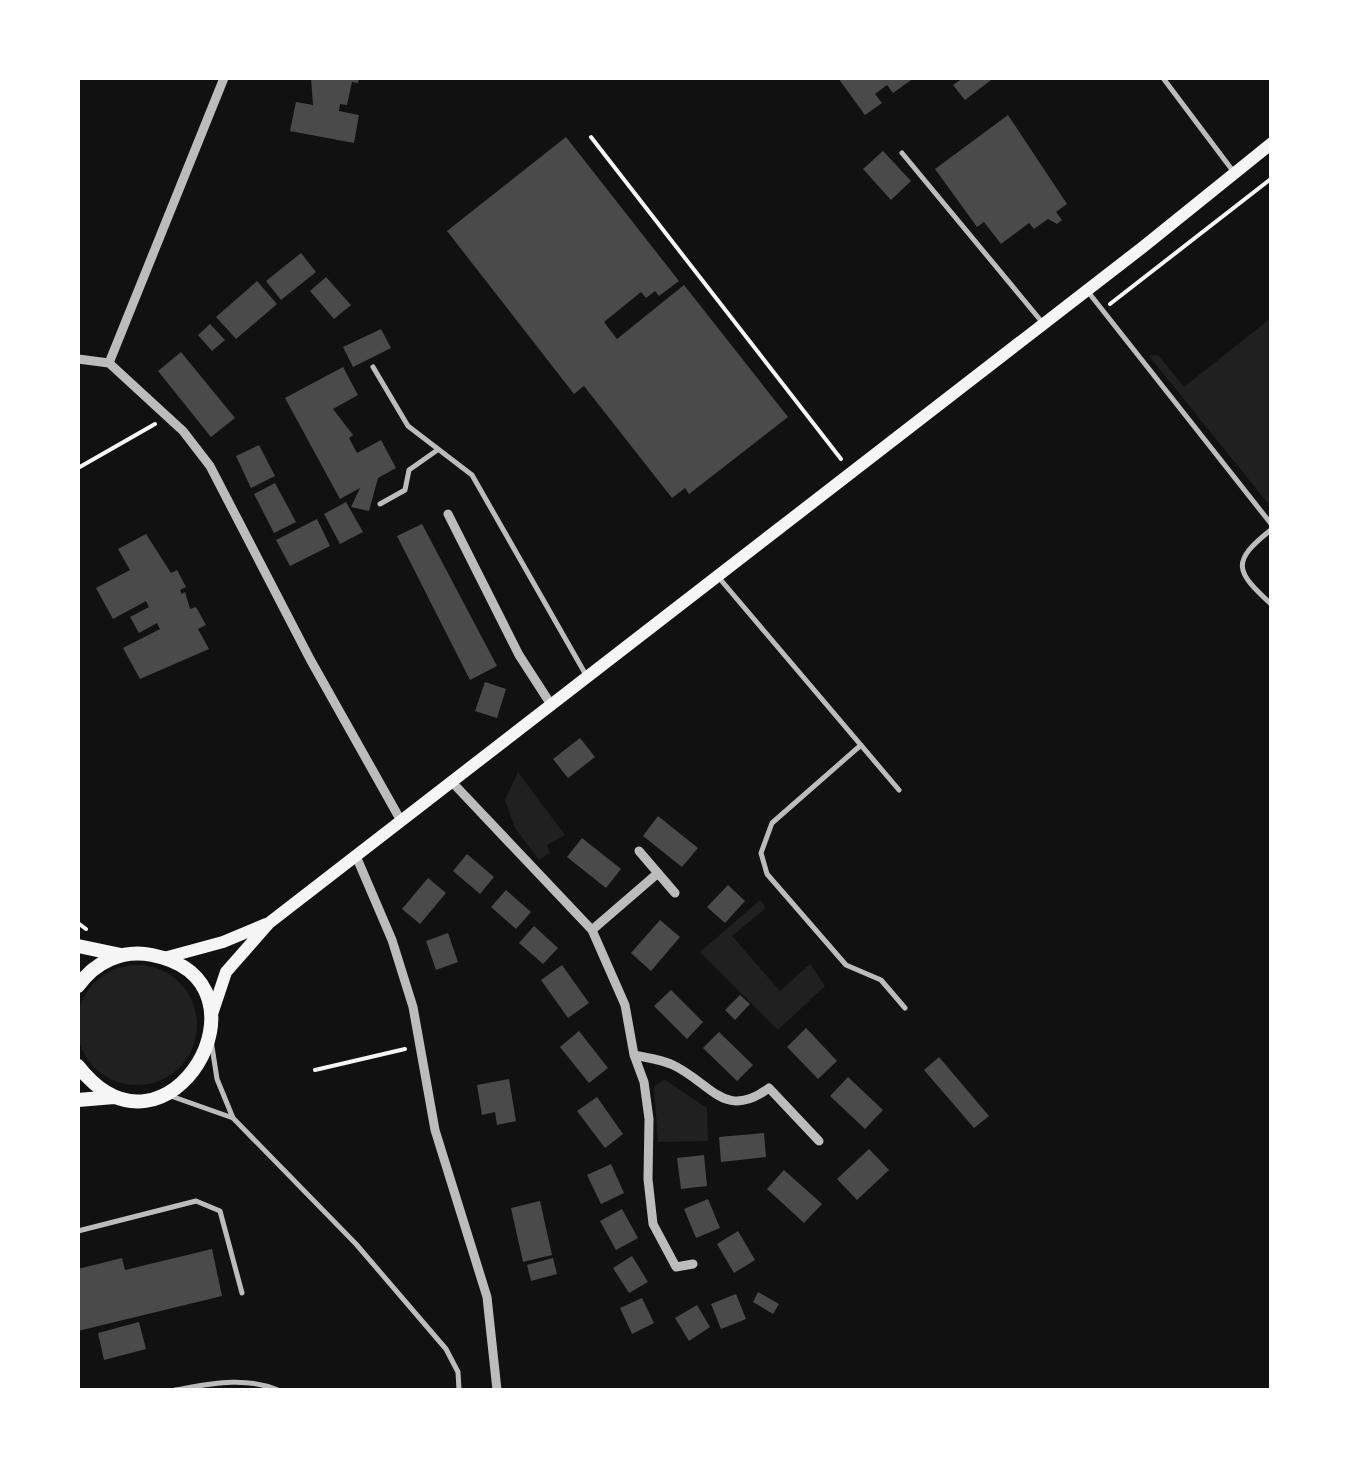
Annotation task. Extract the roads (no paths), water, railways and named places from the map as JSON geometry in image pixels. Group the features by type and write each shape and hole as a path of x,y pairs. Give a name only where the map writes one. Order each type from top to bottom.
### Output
{"main road":[{"path":"78,1100 142,1099 165,1094 198,1068 210,1038 211,1017 226,972 269,923 1087,291 1272,143"},
{"path":"78,946 120,955 164,958 223,942 269,923"},
{"path":"78,986 93,969 120,955"},
{"path":"164,958 192,976 205,995 211,1017"},
{"path":"78,1066 96,1086 120,1097"}],"street":[{"path":"109,363 224,78"},
{"path":"78,360 109,363 196,446 231,498 310,659 400,819"},
{"path":"448,514 519,655 550,703"},
{"path":"451,780 592,930 625,1005 634,1055 644,1082 654,1224 676,1267 693,1264"},
{"path":"639,851 676,893"},
{"path":"356,856 392,940 420,1046 436,1130 488,1297 496,1390"},
{"path":"592,930 658,872"},
{"path":"634,1055 675,1066 730,1101 750,1102 769,1088 818,1141"}],"lane":[{"path":"1163,78 1234,173"},
{"path":"902,153 1044,324"},
{"path":"1087,291 1272,527 1245,550 1241,565 1245,578 1272,606"},
{"path":"373,367 408,426 436,451 472,474 586,675"},
{"path":"380,504 405,490 408,470 436,451"},
{"path":"716,574 899,790"},
{"path":"861,745 772,822 764,838 764,868 846,965 881,980 905,1008"},
{"path":"210,1038 217,1079 233,1118 356,1244 446,1350 458,1372 459,1390"},
{"path":"165,1094 233,1118"},
{"path":"78,1231 196,1200 220,1211 242,1293"},
{"path":"174,1390 247,1382 278,1390"},
{"path":"247,1382 248,1390"}]}
